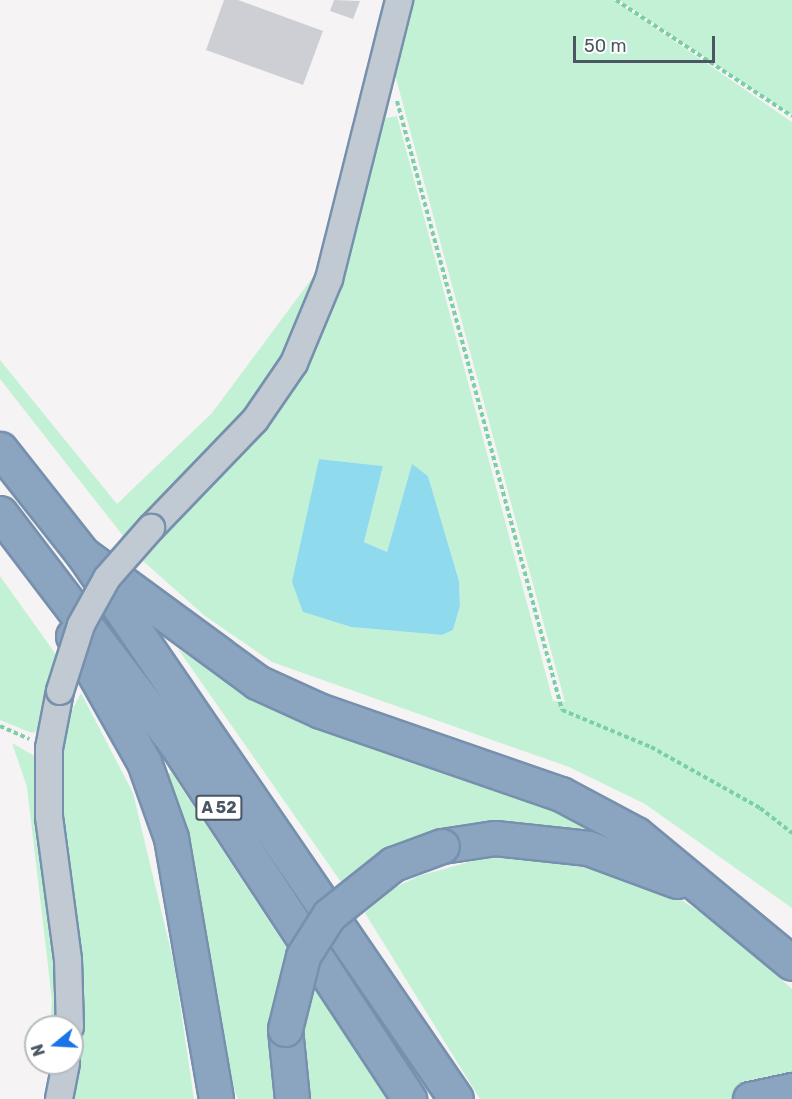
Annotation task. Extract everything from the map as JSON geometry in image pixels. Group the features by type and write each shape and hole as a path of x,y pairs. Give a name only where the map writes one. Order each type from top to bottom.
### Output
{"highway":[{"name":"A 52","path":"0,449 83,554 456,1099"},
{"name":"A 52","path":"6,521 176,744 409,1099"},
{"path":"6,521 144,762 171,838 205,1013 216,1099"},
{"path":"83,554 257,682 321,711 561,794 636,834 722,902 792,963"},
{"path":"292,1099 285,1029 303,956 329,915 393,864 442,846 495,838 588,848 722,902"},
{"path":"205,1013 228,1099"},
{"path":"750,1099 792,1089"}],"street":[{"path":"70,1015 68,960 49,817 49,748 60,691 81,625 107,578 151,528 255,420 294,363 329,279 399,0"},
{"path":"59,1099 64,1075"}],"path":[{"path":"616,0 792,116"},
{"path":"385,60 562,710 651,747 760,808 792,833"},
{"path":"0,726 49,748"}],"green space":[{"path":"405,0 614,0 792,122 792,908 645,804 569,767 272,662 205,616 143,561 266,422 376,120 397,116 553,701 565,702 391,60","holes":["319,459 383,466 364,542 387,552 412,465 428,476 459,581 460,606 453,630 442,635 351,627 303,612"]},
{"path":"619,0 792,0 792,115"},
{"path":"313,277 274,380 177,492 124,537 0,379 0,360 117,504 212,413"},
{"path":"0,576 57,656 40,730 32,733 0,720"},
{"path":"178,649 235,686 561,807 647,853 441,831 405,841 341,882"},
{"path":"81,693 133,793 174,964 194,1099 67,1099 70,1075 84,1075 84,1015 79,1015 81,1000 62,844 61,770 68,718"},
{"path":"12,743 38,758 61,1015 51,1015 52,1000 27,787"},
{"path":"171,772 288,950 270,1028 276,1099 238,1099 233,1086 220,1041 205,930 164,777"},
{"path":"494,855 559,855 665,889 724,928 792,989 792,1086 737,1099 480,1099 365,913 390,890 419,876"},
{"path":"316,987 387,1099 300,1099 298,1030"}],"water":[{"path":"319,459 383,466 364,542 387,552 412,464 428,476 459,581 460,606 453,630 442,635 351,627 303,612 292,582"}],"building":[{"path":"224,0 238,0 323,31 303,85 206,50"},
{"path":"334,0 360,1 353,19 330,11"}]}
